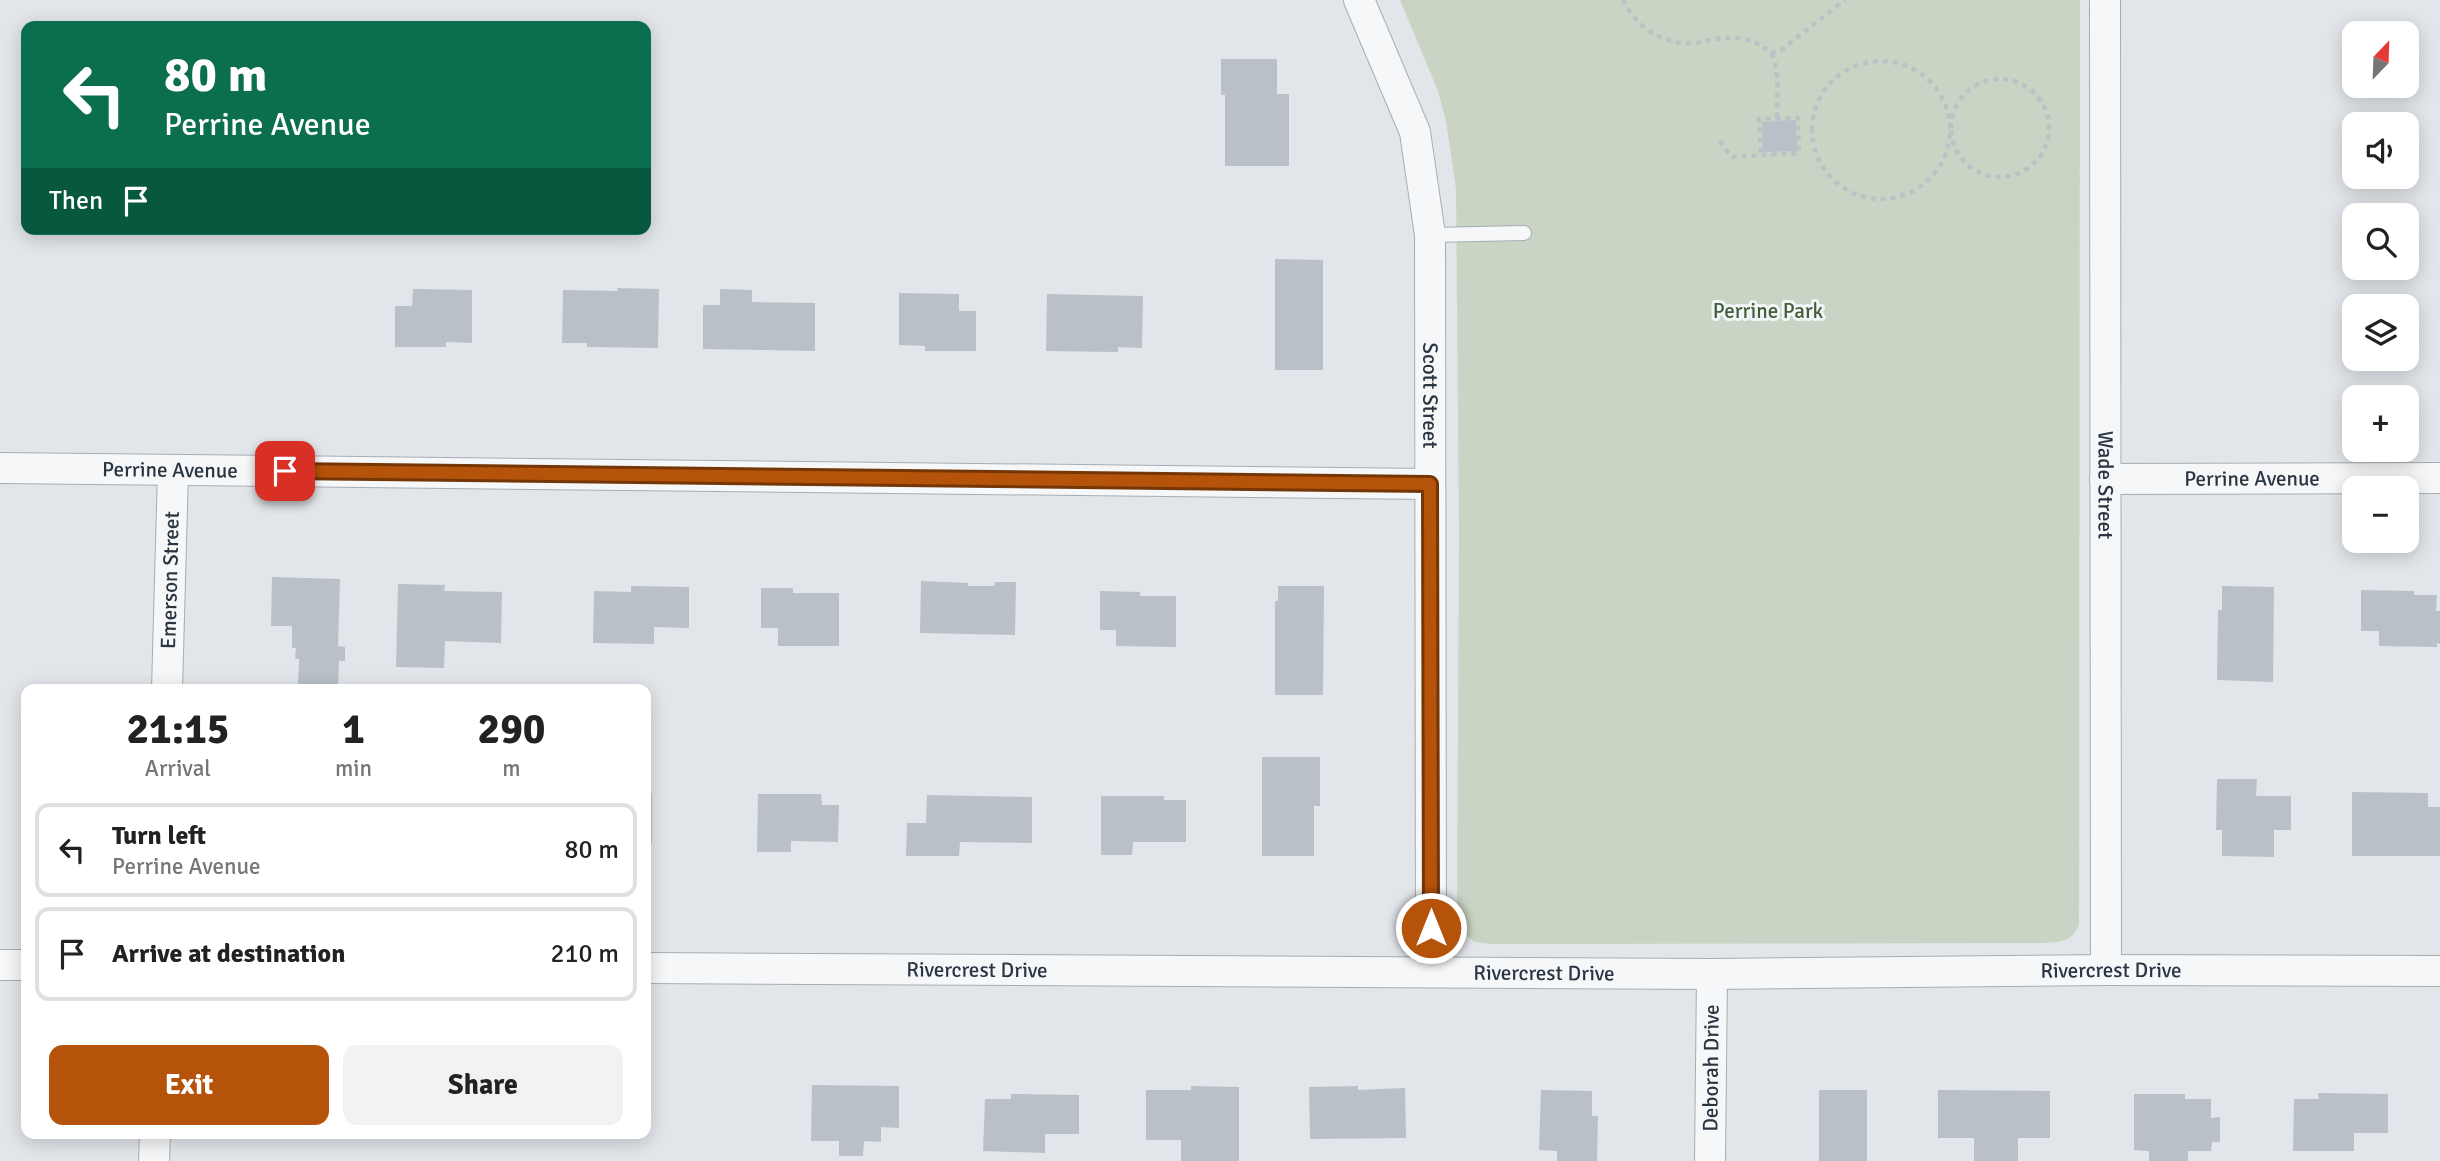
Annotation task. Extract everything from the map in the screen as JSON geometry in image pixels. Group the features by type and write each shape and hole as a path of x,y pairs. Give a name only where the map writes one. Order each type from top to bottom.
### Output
{"street":[{"name":"Scott Street","path":"1359,0 1415,132 1430,234 1431,972"},
{"name":"Wade Street","path":"2105,0 2106,971"},
{"name":"Perrine Avenue","path":"0,468 1430,484"},
{"name":"Emerson Street","path":"167,684 173,470"},
{"name":"Perrine Avenue","path":"2105,479 2440,478"},
{"path":"0,965 21,965"},
{"name":"Rivercrest Drive","path":"651,968 1712,974 2440,971"},
{"name":"Deborah Drive","path":"1710,1161 1712,974"},
{"path":"154,1161 155,1139"}],"lane":[{"path":"1430,234 1524,233"}],"path":[{"path":"1623,0 1635,20 1643,27 1670,40 1693,43 1736,37 1752,41 1771,53 1776,68 1777,118"},
{"path":"1771,53 1782,50 1845,0"},
{"path":"1951,130 1947,150 1938,170 1923,185 1905,195 1884,200 1863,197 1843,188 1828,174 1817,156 1812,135 1813,113 1822,93 1837,77 1856,65 1878,61 1900,64 1920,73 1936,88 1946,108 1951,130 1956,150 1970,167 1989,177 2011,176 2031,167 2045,151 2050,130 2045,108 2032,90 2012,80 1989,80 1969,90 1955,108 1951,130"},
{"path":"1720,141 1731,157 1800,153 1798,118 1759,120 1760,155"},
{"path":"1799,136 1812,135"}],"green space":[{"name":"Perrine Park","path":"1400,0 2080,0 2079,924 2070,937 2045,943 1492,944 1475,942 1464,934 1457,910 1459,534 1456,189 1446,121 1438,91"}],"building":[{"path":"1221,59 1277,59 1277,94 1289,94 1289,166 1225,166 1225,95 1221,95"},
{"path":"1796,120 1797,151 1763,152 1762,122"},
{"path":"1275,259 1323,260 1323,370 1275,370"},
{"path":"617,288 659,289 658,348 587,347 587,343 562,343 563,290 618,291"},
{"path":"413,289 472,290 472,343 446,342 446,347 395,347 395,306 412,306"},
{"path":"720,289 752,290 752,302 815,303 815,351 703,349 703,305 720,305"},
{"path":"899,293 959,294 959,311 976,311 976,351 925,351 925,346 899,345"},
{"path":"1047,294 1143,296 1142,348 1118,347 1118,352 1046,351"},
{"path":"272,577 340,579 338,646 345,647 345,661 339,661 338,684 298,684 299,659 295,659 296,648 292,648 292,626 271,626"},
{"path":"921,581 968,583 968,586 994,586 995,582 1016,582 1015,635 920,633"},
{"path":"398,584 445,585 444,591 502,592 501,643 445,641 444,668 396,667"},
{"path":"631,586 689,587 689,628 654,627 654,644 593,643 594,591 631,592"},
{"path":"1278,586 1324,586 1323,695 1275,695 1275,601 1278,601"},
{"path":"2222,586 2274,587 2273,682 2217,680 2218,610 2222,610"},
{"path":"761,588 793,588 793,593 839,593 839,646 778,646 778,628 761,628"},
{"path":"2361,590 2414,591 2414,595 2437,595 2440,644 2437,643 2437,647 2379,646 2379,631 2361,631"},
{"path":"1100,591 1140,592 1140,596 1176,596 1176,647 1116,646 1116,630 1100,630"},
{"path":"1262,757 1320,757 1320,806 1314,806 1314,856 1262,856"},
{"path":"2217,779 2257,779 2256,796 2291,796 2291,830 2274,830 2274,857 2222,856 2222,830 2216,830"},
{"path":"2352,792 2428,793 2428,807 2440,807 2440,856 2352,856"},
{"path":"651,793 652,793 651,843"},
{"path":"758,794 821,794 822,805 839,805 838,842 791,841 791,852 757,852"},
{"path":"927,795 1032,797 1032,843 960,842 959,856 906,856 907,823 926,823"},
{"path":"1101,796 1164,796 1164,800 1186,800 1186,842 1133,842 1132,855 1101,855"},
{"path":"812,1085 899,1086 899,1128 881,1127 881,1142 864,1141 863,1156 839,1156 839,1141 811,1141"},
{"path":"1191,1086 1239,1087 1239,1161 1181,1161 1181,1140 1146,1140 1146,1090 1191,1090"},
{"path":"1358,1086 1358,1090 1405,1088 1406,1138 1310,1139 1309,1087"},
{"path":"1541,1090 1592,1091 1592,1116 1598,1116 1597,1161 1557,1161 1557,1151 1539,1150"},
{"path":"1819,1090 1867,1090 1867,1161 1819,1161"},
{"path":"1938,1090 2050,1091 2050,1138 2018,1138 2018,1161 1974,1161 1974,1138 1938,1138"},
{"path":"2318,1093 2388,1094 2388,1133 2354,1133 2354,1151 2293,1151 2294,1099 2319,1099"},
{"path":"1011,1094 1079,1095 1079,1134 1045,1134 1045,1153 983,1151 985,1099 1011,1099"},
{"path":"2134,1094 2185,1094 2185,1099 2211,1099 2211,1118 2220,1117 2220,1142 2212,1142 2211,1151 2188,1151 2188,1161 2149,1161 2149,1151 2134,1150"}],"route":[{"path":"285,471 1430,484 1431,928"}]}
